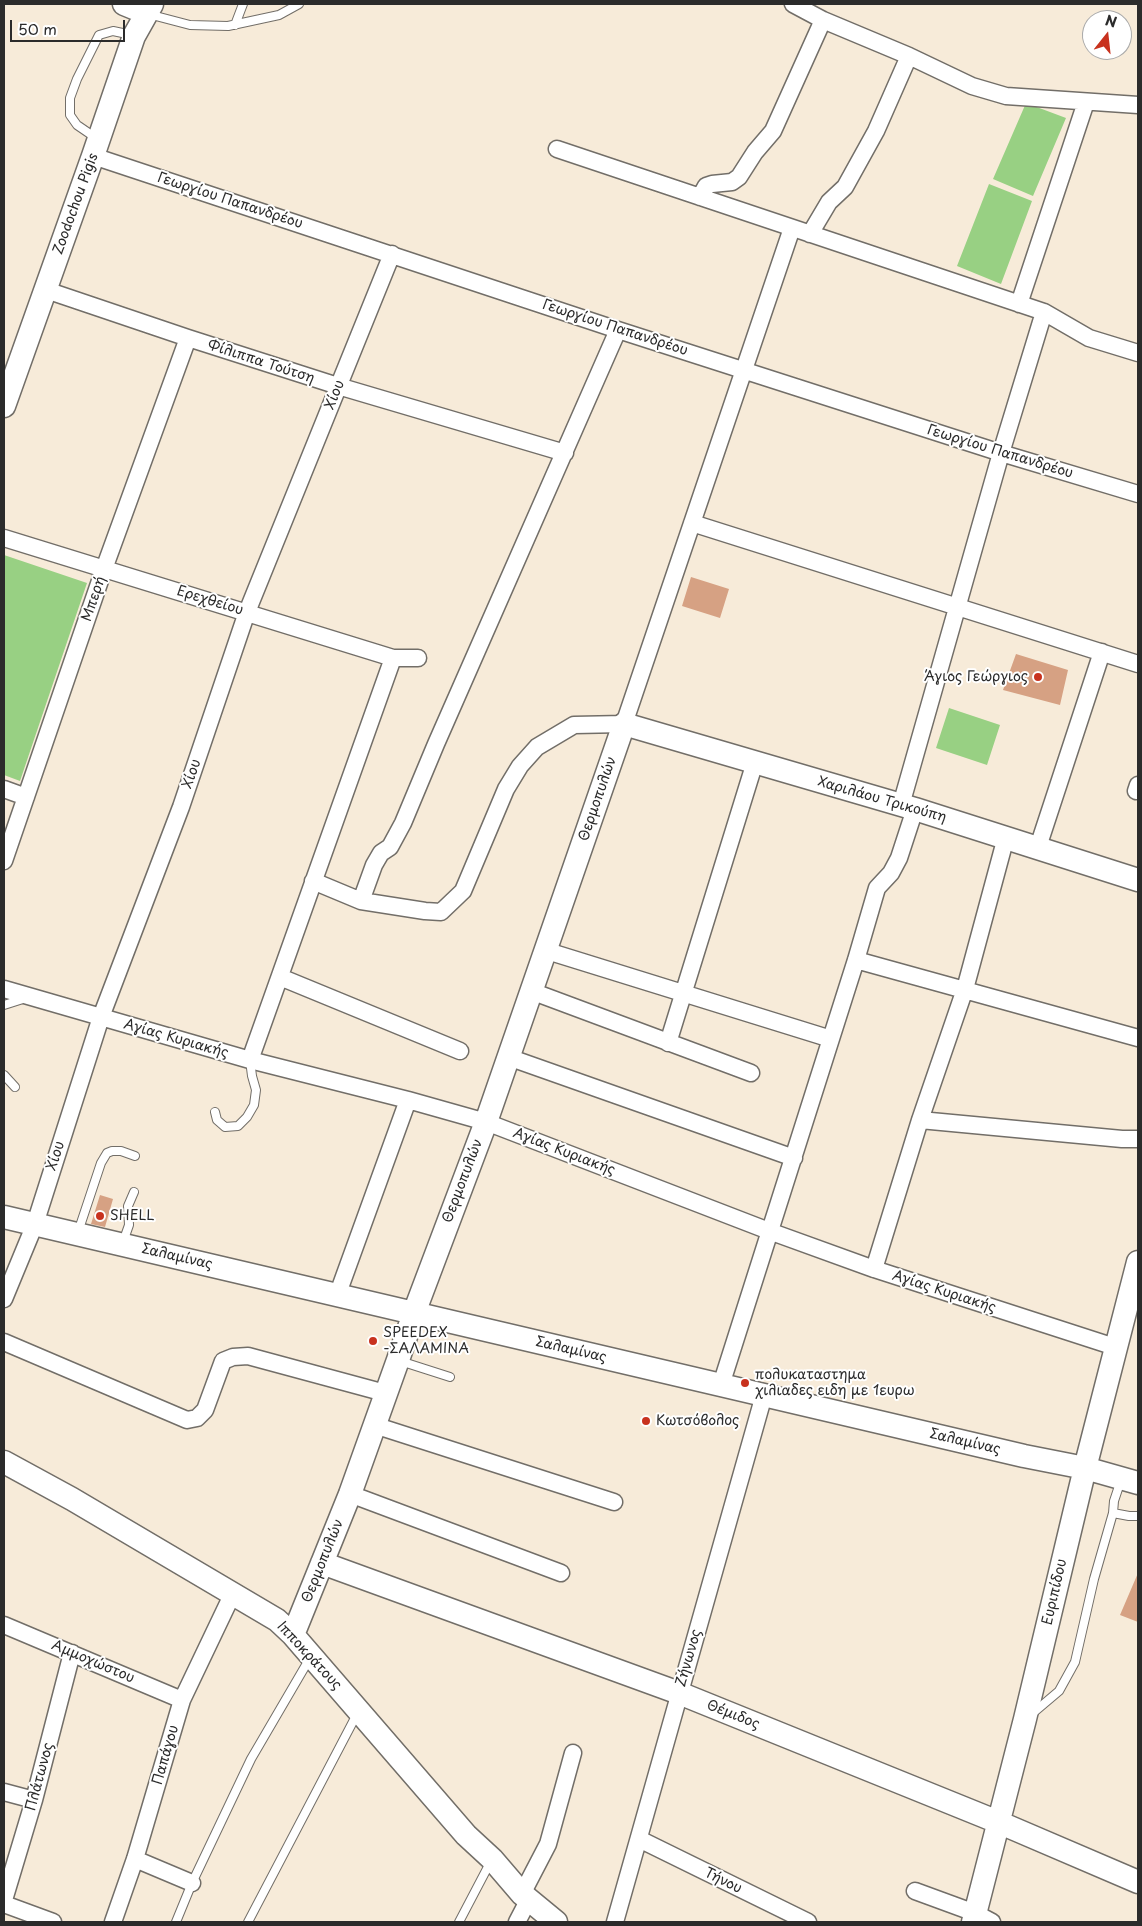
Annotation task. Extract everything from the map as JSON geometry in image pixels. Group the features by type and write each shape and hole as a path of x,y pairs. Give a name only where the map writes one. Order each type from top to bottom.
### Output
{"street":[{"path":"124,4 149,8"},
{"path":"793,4 823,20 909,56 972,86 1006,96 1138,105"},
{"name":"Zoodochou Pigis","path":"4,406 134,36 149,8"},
{"path":"700,197 706,186 732,182 739,177 755,152 773,131 823,20"},
{"path":"810,234 829,202 845,187 876,131 909,56"},
{"path":"1019,304 1086,102"},
{"name":"Γεωργίου Παπανδρέου","path":"96,148 392,254 618,330 1001,453 1138,494"},
{"path":"557,149 1044,312 1089,338 1138,354"},
{"path":"313,881 361,900 441,912 463,891 506,788 520,766 537,747 574,725 624,724 792,228"},
{"name":"Χίου","path":"4,1297 35,1224 101,1017 181,806 247,612 392,254"},
{"name":"Φίλιππα Τούτση","path":"46,290 338,386 564,453"},
{"path":"721,1385 832,1039 876,888 891,874 899,858 908,807 958,607 1001,453 1044,312"},
{"path":"361,900 374,865 381,854 390,847 403,823 618,330"},
{"name":"Μπερή","path":"4,861 104,569 188,338"},
{"path":"692,523 1138,664"},
{"name":"Ερεχθείου","path":"4,538 393,658 418,658"},
{"path":"1038,848 1102,652"},
{"path":"250,1060 393,658"},
{"name":"Χαριλάου Τρικούπη","path":"624,724 908,807 1138,880"},
{"name":"Θερμοπυλών","path":"293,1635 350,1494 414,1313 486,1122 544,950 624,724"},
{"path":"668,1043 755,762"},
{"path":"4,789 26,797"},
{"path":"874,1269 920,1120 965,989 1006,837"},
{"path":"544,950 832,1039"},
{"path":"856,960 1138,1038"},
{"path":"280,977 460,1051"},
{"name":"Αγίας Κυριακής","path":"4,989 250,1060 486,1122 769,1231 874,1269 1115,1346"},
{"path":"531,991 751,1073"},
{"path":"508,1056 794,1158"},
{"path":"337,1296 408,1100"},
{"path":"920,1120 1138,1139"},
{"name":"Σαλαμίνας","path":"4,1217 1024,1456 1085,1468 1130,1481"},
{"name":"Ευριπίδου","path":"980,1919 998,1822 1025,1719 1115,1346 1134,1291 1138,1262"},
{"path":"4,1342 187,1420 198,1418 205,1410 223,1361 233,1357 248,1356 385,1393"},
{"name":"Ζήνωνος","path":"615,1922 764,1395"},
{"path":"374,1425 614,1502"},
{"name":"Ιπποκράτους","path":"4,1462 72,1499 277,1620 312,1656 466,1835 492,1859 526,1896 556,1922"},
{"path":"350,1494 561,1573"},
{"name":"Θέμιδος","path":"322,1563 679,1693 998,1822 1138,1882"},
{"name":"Παπάγου","path":"113,1922 135,1859 182,1700 233,1593"},
{"name":"Αμμοχώστου","path":"4,1625 182,1700"},
{"name":"Πλάτωνος","path":"4,1902 34,1800 72,1654"},
{"path":"517,1922 548,1844 573,1753"},
{"path":"4,1792 34,1800"},
{"name":"Τήνου","path":"639,1840 808,1922"},
{"path":"135,1859 192,1883"},
{"path":"915,1891 980,1919"},
{"path":"4,1902 53,1922"}],"lane":[{"path":"235,25 243,4"},
{"path":"149,8 190,25 228,26 279,15 299,4"},
{"path":"96,148 70,115 70,98 99,34 113,31 134,36"},
{"path":"4,1005 31,996"},
{"path":"215,1112 217,1120 225,1127 238,1126 247,1117 254,1105 256,1090 250,1060"},
{"path":"4,1075 15,1087"},
{"path":"77,1234 106,1153 121,1151 135,1156"},
{"path":"122,1244 128,1225 128,1206 134,1192"},
{"path":"398,1360 450,1377"},
{"path":"1025,1719 1059,1691 1074,1662 1094,1579 1113,1513 1114,1501 1130,1481"},
{"path":"1113,1513 1138,1516"},
{"path":"176,1922 192,1883 251,1759 312,1656"},
{"path":"248,1922 359,1710"},
{"path":"459,1922 492,1859"}],"green space":[{"path":"1026,103 1066,118 1033,196 993,179"},
{"path":"989,184 1032,201 1001,284 957,266"},
{"path":"4,555 87,583 20,781 4,775"},
{"path":"949,708 1000,725 987,765 936,748"}],"building":[{"path":"691,577 729,589 720,618 682,606"},
{"path":"1016,654 1068,670 1060,705 1003,690"},
{"path":"100,1195 113,1199 105,1227 91,1224"},
{"path":"1138,1573 1138,1622 1120,1615"}],"place":[{"name":"Άγιος Γεώργιος","path":"1038,677"},
{"name":"SHELL","path":"100,1216"},
{"name":"SPEEDEX -ΣΑΛΑΜΙΝΑ","path":"373,1341"},
{"name":"πολυκαταστημα χιλιαδες ειδη με 1ευρω","path":"745,1383"},
{"name":"Κωτσόβολος","path":"646,1421"}]}
